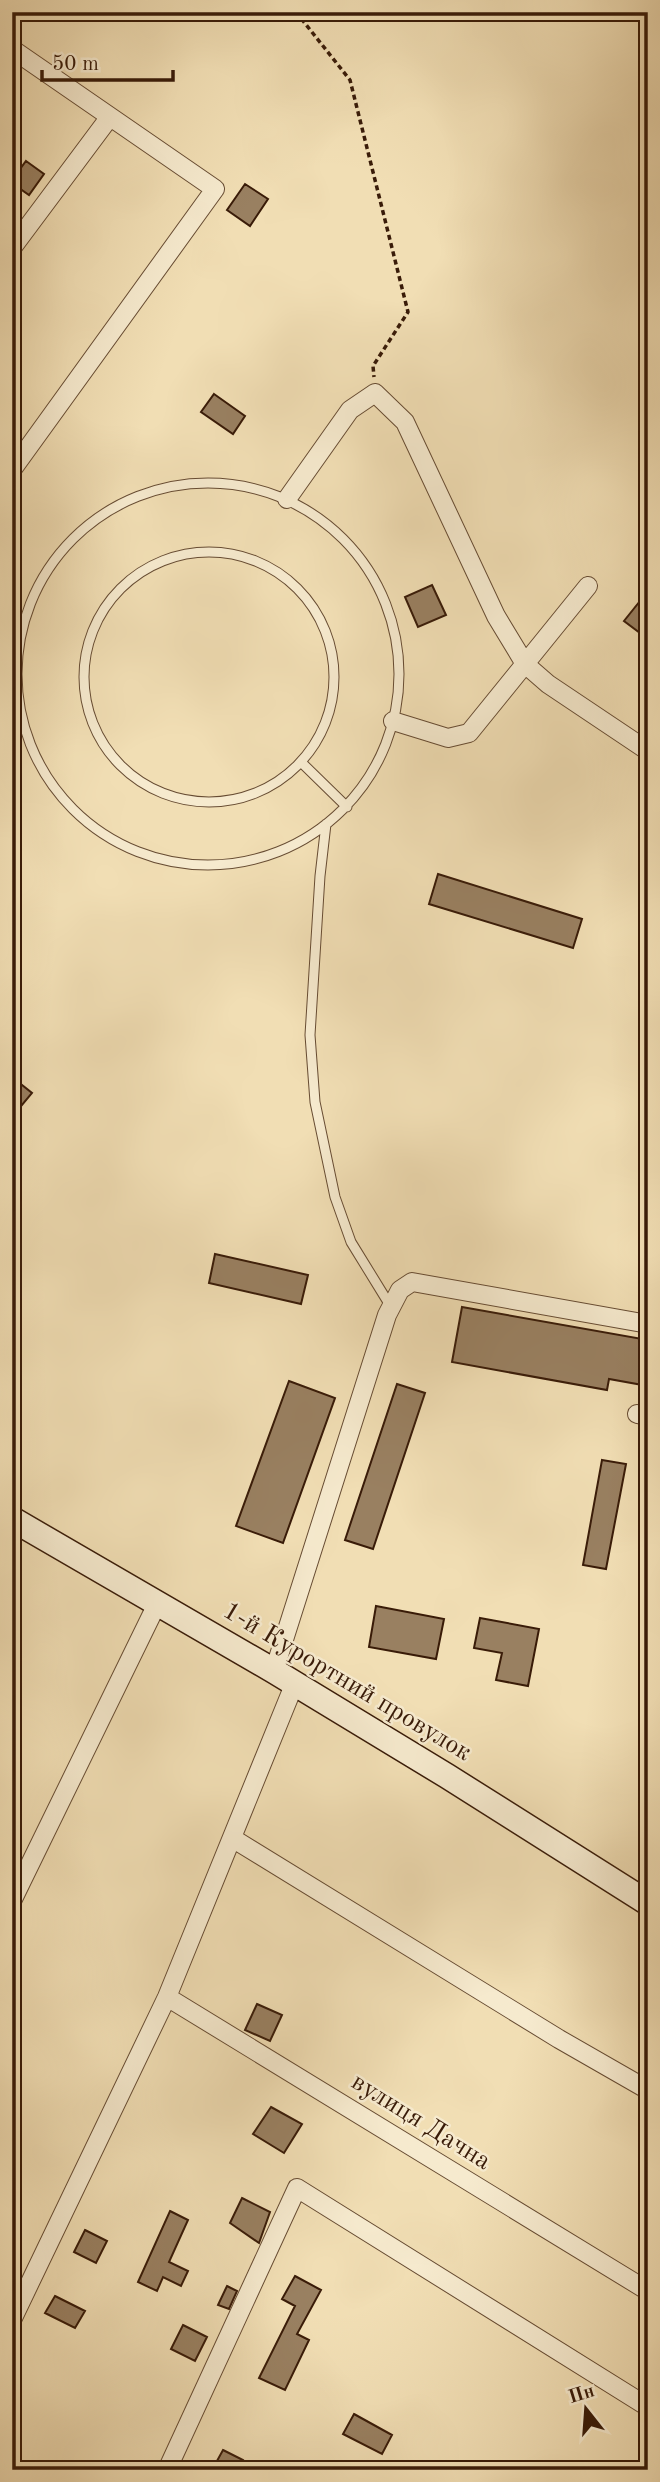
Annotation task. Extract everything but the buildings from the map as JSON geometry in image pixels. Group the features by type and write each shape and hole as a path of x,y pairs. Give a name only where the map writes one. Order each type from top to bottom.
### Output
{"street":[{"path":"12,49 215,189 12,470"},
{"path":"12,248 109,118"},
{"path":"287,499 350,410 375,393 405,422 496,616 525,664 548,684 648,751"},
{"path":"393,721 448,738 469,733 587,586"},
{"path":"12,2320 167,1997 233,1838 284,1678 391,1307 400,1290 412,1282 648,1324"},
{"name":"1-й Курортний провулок","path":"12,1518 447,1776 648,1903"},
{"path":"12,1901 157,1604"},
{"path":"233,1838 559,2039 648,2090"},
{"name":"вулиця Дачна","path":"167,1997 648,2291"},
{"path":"167,2470 297,2189 648,2407"}],"lane":[{"path":"228,483 287,499 338,533 376,580 397,637 399,698 393,721 382,757 347,807 301,843 246,863 187,865 131,850 81,819 44,774 17,721 16,659 31,600 64,548 110,509 167,487 228,483"},
{"path":"210,551 251,558 288,578 316,609 332,647 335,688 325,728 302,763 269,788 229,801 188,801 149,788 116,762 93,727 83,687 87,646 104,608 132,577 169,558 210,551"},
{"path":"302,763 347,807"},
{"path":"326,824 310,1035 315,1102 335,1197 351,1242 391,1307"}],"path":[{"path":"296,12 350,80 408,312 373,366 375,393"}]}
